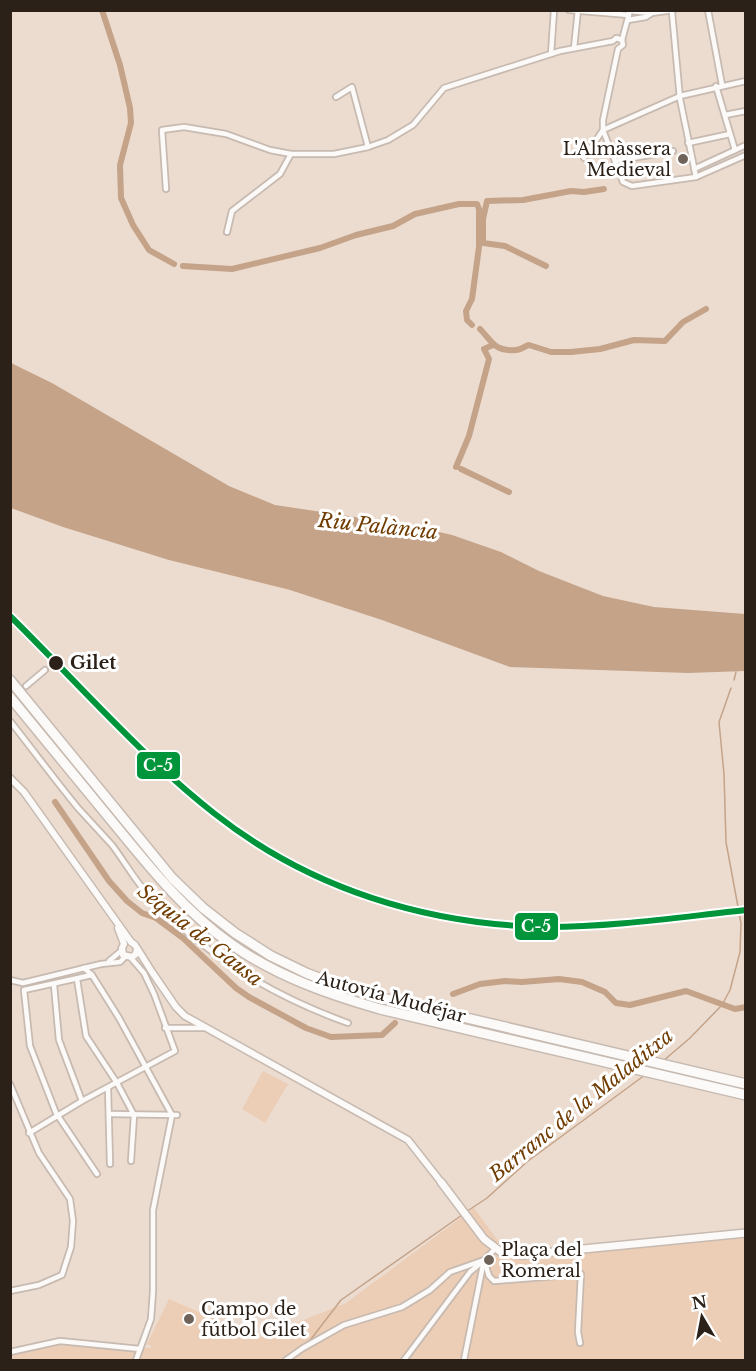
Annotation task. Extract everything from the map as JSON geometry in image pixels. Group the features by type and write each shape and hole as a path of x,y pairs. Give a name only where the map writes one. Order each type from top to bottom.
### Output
{"highway":[{"name":"Autovía Mudéjar","path":"10,680 172,878 203,908 235,933 271,956 340,986 382,998 746,1084"},
{"name":"Autovía Mudéjar","path":"10,697 165,886 197,917 232,944 267,966 299,982 349,1000 746,1095"}],"main road":[{"path":"441,1182 484,1239 501,1252 522,1255 746,1233"}],"street":[{"path":"551,54 554,10"},
{"path":"569,10 646,17 652,12"},
{"path":"708,10 722,85"},
{"path":"574,48 578,11"},
{"path":"629,14 673,11 680,96 696,177"},
{"path":"629,14 622,40 623,46 618,49 603,120 603,130 623,182 632,186 696,177 746,155"},
{"path":"166,189 162,130 178,127 226,134 270,150 291,154 334,154 388,140 414,125 444,88 551,54 613,41 616,38 622,40"},
{"path":"613,41 613,47 618,49"},
{"path":"584,158 603,130 680,96 746,81"},
{"path":"716,86 735,150"},
{"path":"336,97 352,87 368,147"},
{"path":"725,116 746,111"},
{"path":"688,143 730,134"},
{"path":"694,169 746,145"},
{"path":"615,161 673,151"},
{"path":"227,232 232,211 280,174 291,154"},
{"path":"26,686 45,670"},
{"path":"10,721 77,807 112,846 148,895 168,915 227,964 260,985 309,1010 348,1023"},
{"path":"10,778 24,792 176,1007 185,1016 408,1140 441,1182"},
{"path":"29,1133 174,1051 154,994 144,973 127,954 115,919"},
{"path":"127,954 131,942"},
{"path":"10,980 23,983 84,969 127,954 136,954 137,949"},
{"path":"127,954 152,972"},
{"path":"84,969 92,975 119,1018 175,1115 153,1210 151,1320 136,1360"},
{"path":"92,975 24,990 30,1046 58,1116 97,1174"},
{"path":"77,979 86,1036 134,1114 131,1161"},
{"path":"54,985 59,1040 82,1101"},
{"path":"165,1028 207,1028"},
{"path":"10,1084 39,1154 70,1199 73,1221 71,1247 62,1275 39,1285 10,1291"},
{"path":"108,1088 110,1164"},
{"path":"109,1114 175,1115"},
{"path":"404,1360 470,1272 496,1248"},
{"path":"286,1360 336,1329 360,1319 402,1307 430,1290 450,1272 484,1260"},
{"path":"484,1260 489,1276 494,1281 581,1274 580,1343"},
{"path":"464,1360 484,1260"},
{"path":"10,1352 60,1341 140,1349"},
{"path":"409,1355 413,1360"}],"shaded area":[{"path":"263,1071 288,1084 265,1123 242,1109"},
{"path":"474,1208 507,1253 745,1234 745,1360 11,1360 10,1352 41,1345 151,1348 147,1344 169,1299 259,1338 346,1303"}],"water":[{"name":"Riu Palància","path":"11,363 52,383 229,486 275,505 409,525 452,535 501,552 539,571 603,596 654,607 745,614 745,671 688,673 510,667 382,620 290,590 169,560 11,508"}],"waterway":[{"path":"102,10 120,65 130,108 131,123 120,165 121,198 133,225 149,250 174,264"},
{"path":"546,266 505,246 483,243 483,219 487,201 523,200 571,191 604,189"},
{"path":"183,266 232,269 320,248 356,235 393,226 415,214 459,204 477,204 479,247 472,299 466,311 467,320 472,325"},
{"path":"480,329 494,345 503,349 518,350 529,345 551,352 571,352 600,349 634,340 665,341 683,322 706,309"},
{"path":"456,467 469,436 489,359 484,349 493,345"},
{"path":"461,469 509,492"},
{"name":"Barranc de la Maladitxa","path":"734,680 736,672"},
{"name":"Barranc de la Maladitxa","path":"663,1061 690,1038 722,1005 730,990 740,952 741,923 726,842 724,774 719,722 731,688"},
{"name":"Séquia de Gausa","path":"55,802 109,881 127,901 142,913 156,918 183,938 236,988 249,997 306,1028 331,1037 382,1035 395,1023"},
{"name":"Séquia de Gausa","path":"453,994 480,984 559,979 582,982 605,992 616,1003 630,1005 686,991 735,1009 746,1007"},
{"name":"Barranc de la Maladitxa","path":"466,1212 487,1198 528,1161 645,1075"},
{"name":"Barranc de la Maladitxa","path":"308,1343 341,1300 462,1215"}],"transit line":[{"name":"C-5","path":"10,616 136,744 188,792 252,840 290,863 330,882 372,898 414,910 502,925 547,927 597,925 746,910"}],"place":[{"name":"L'Almàssera Medieval","path":"683,159"},
{"name":"Gilet","path":"56,663"},
{"name":"Plaça del Romeral","path":"489,1260"},
{"name":"Campo de fútbol Gilet","path":"189,1319"}]}
